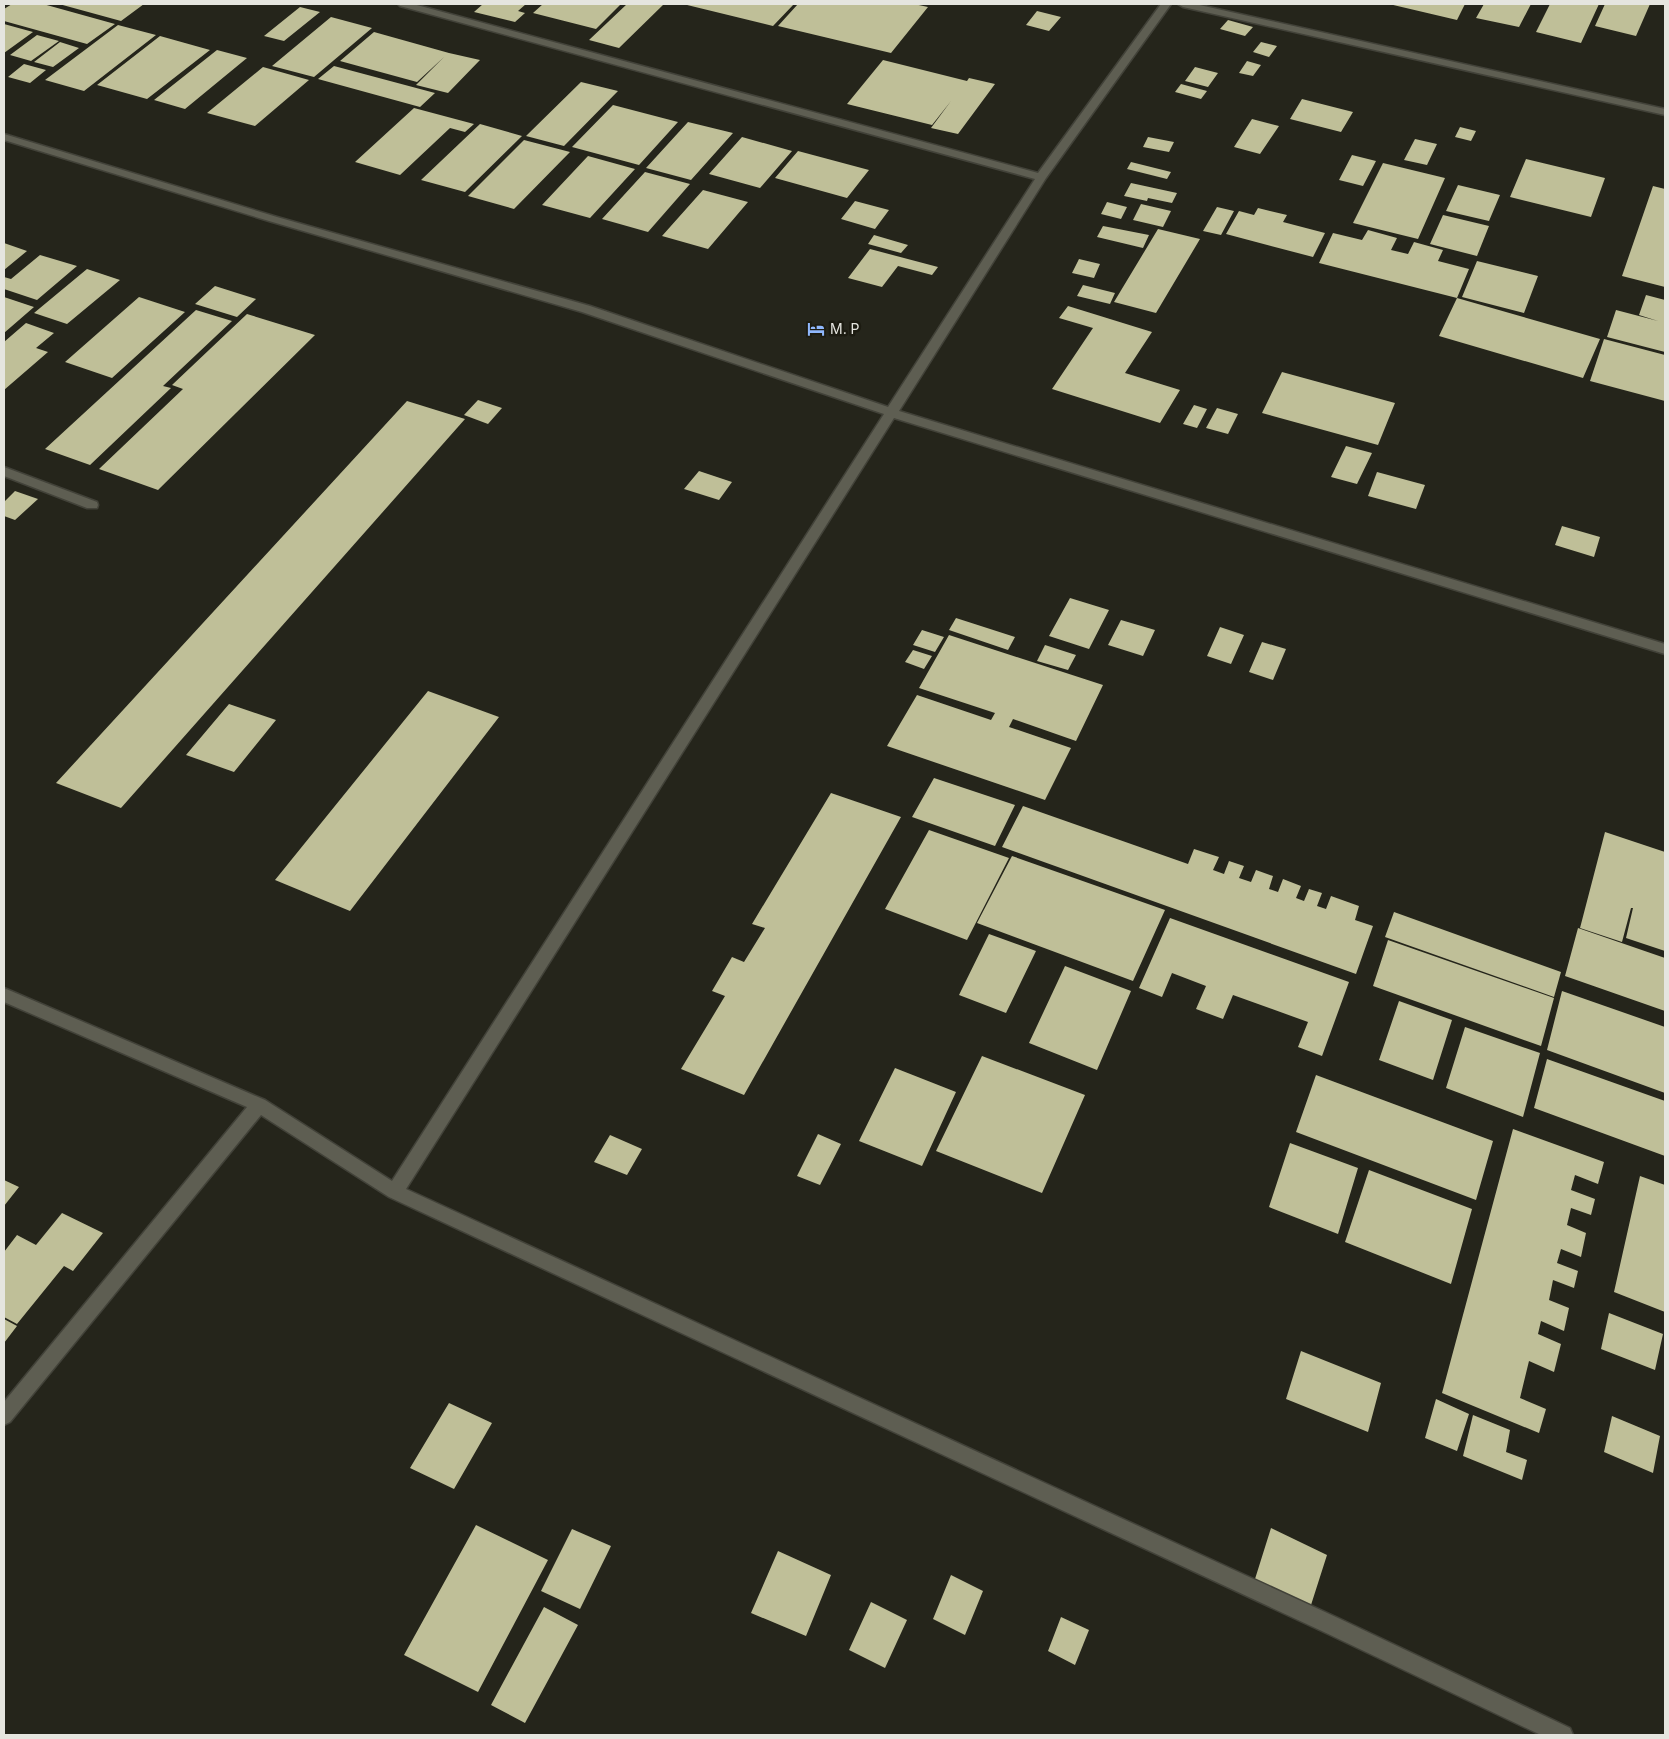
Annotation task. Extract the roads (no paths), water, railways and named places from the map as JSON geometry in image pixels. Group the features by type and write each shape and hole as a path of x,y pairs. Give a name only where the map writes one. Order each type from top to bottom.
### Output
{"street":[{"path":"403,4 1042,177"},
{"path":"395,1192 1042,177 1166,4"},
{"path":"1183,4 1665,112"},
{"path":"4,137 273,219 586,309 892,413 1665,649"},
{"path":"4,471 92,505"},
{"path":"4,995 259,1105 395,1192 1331,1625 1563,1735"},
{"path":"4,1416 259,1105"}],"place":[{"name":"M. P","path":"816,329"}]}
